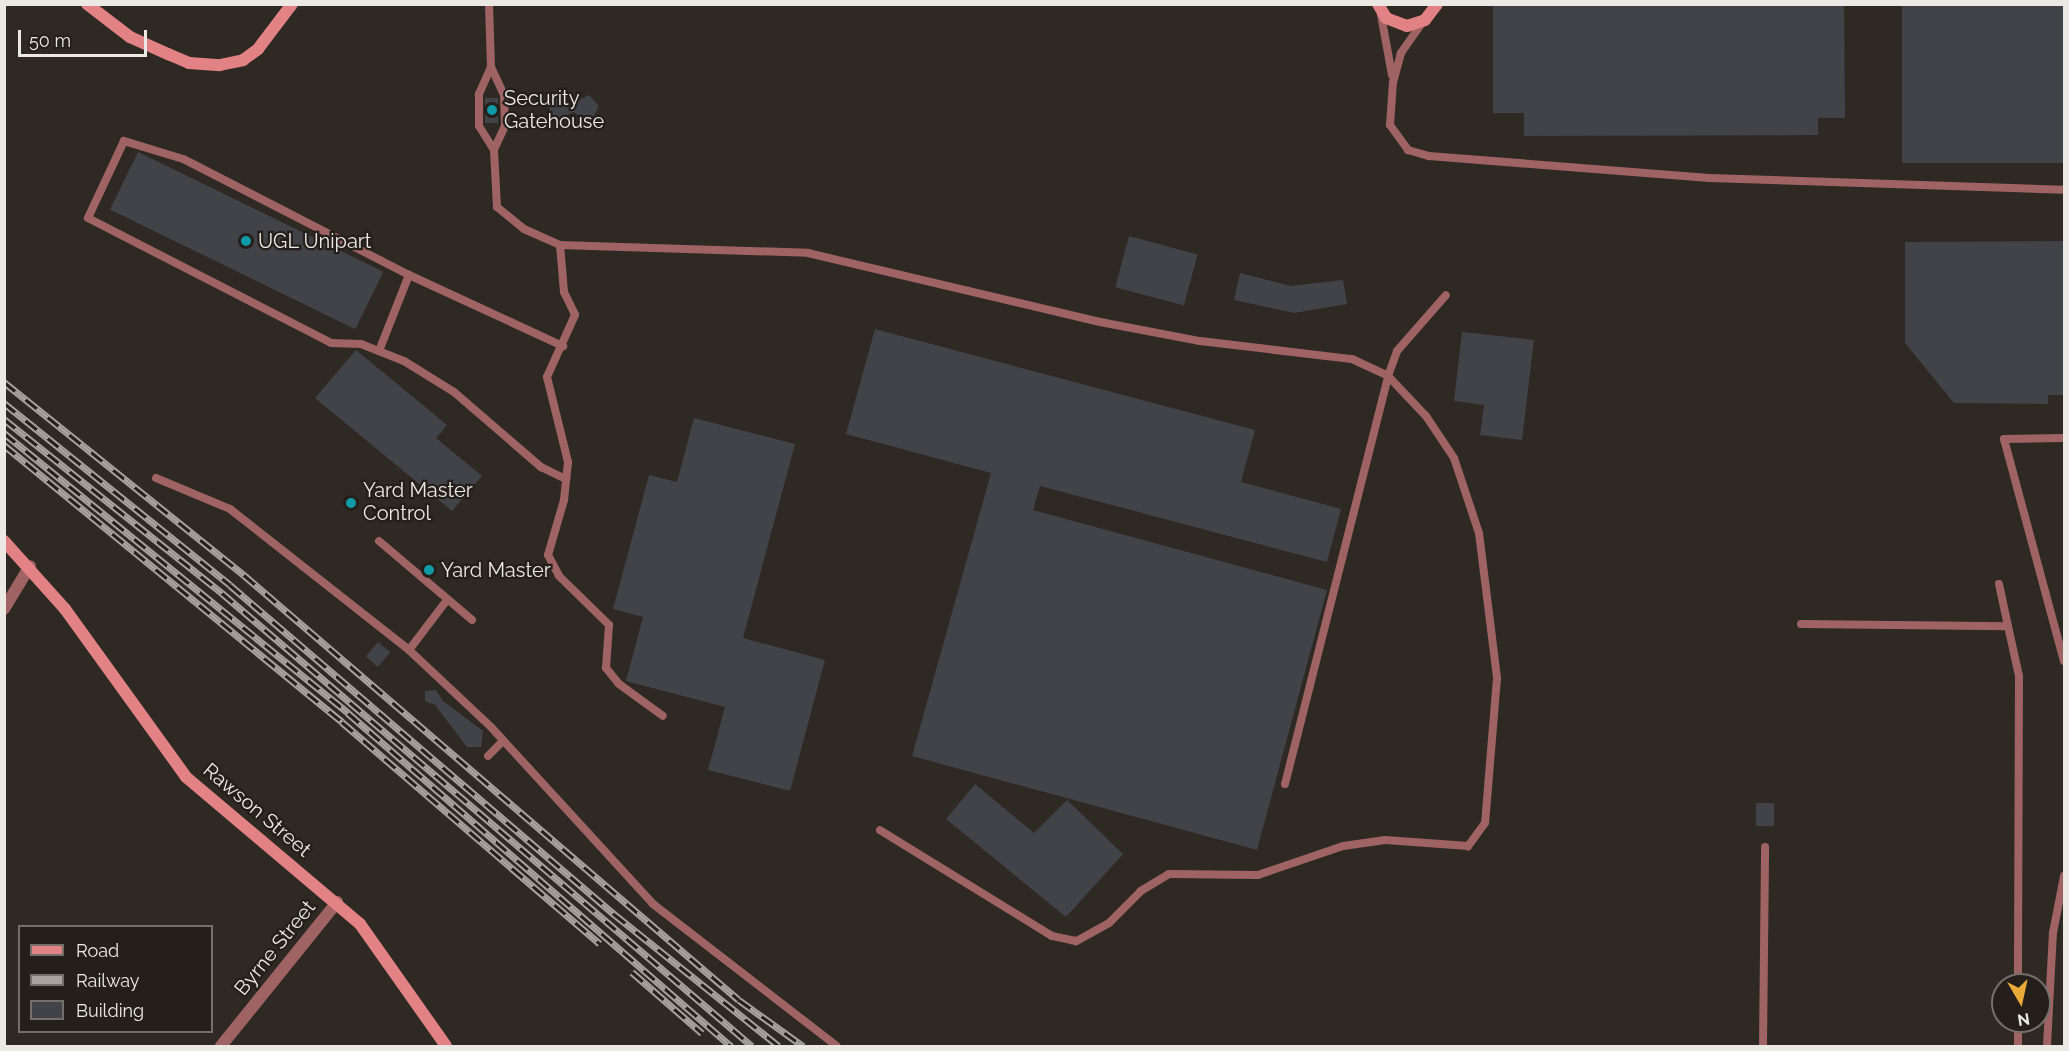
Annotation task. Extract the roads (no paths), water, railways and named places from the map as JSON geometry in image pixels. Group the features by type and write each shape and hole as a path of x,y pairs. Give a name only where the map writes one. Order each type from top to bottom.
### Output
{"main road":[{"path":"87,4 130,37 189,63 220,65 243,60 258,49 292,4"},
{"path":"1379,7 1396,24 1425,20 1437,4"},
{"name":"Rawson Street","path":"4,541 30,566 186,777 337,902 360,924 446,1047"}],"street":[{"path":"4,609 30,566"},
{"name":"Byrne Street","path":"221,1047 337,902"}],"lane":[{"path":"489,4 491,67 504,96 505,126 494,150 497,207 524,230 560,245 808,253 1100,322 1200,341 1352,359 1388,376 1426,417 1454,458 1479,533 1497,678 1485,823 1468,846 1385,840 1343,846 1258,875 1169,874 1142,891 1109,923 1076,941 1052,936 880,830"},
{"path":"1379,7 1390,46 1393,82 1390,125 1396,139 1408,150 1429,156 1709,178 2064,190"},
{"path":"1393,82 1401,53 1425,20"},
{"path":"491,67 479,94 479,126 494,150"},
{"path":"563,346 409,275 183,159 124,141 88,218 331,343 361,344 379,351 454,392 541,467 566,479"},
{"path":"560,245 564,292 575,315 563,346 547,376 568,462 548,555 559,576 609,625 606,668 619,684 663,716"},
{"path":"379,351 409,275"},
{"path":"1285,784 1388,376 1397,351 1446,295"},
{"path":"2064,438 2004,439 2064,662"},
{"path":"156,478 230,509 409,650 503,741 653,904 837,1047"},
{"path":"380,542 472,620"},
{"path":"1999,584 2019,676 2018,973"},
{"path":"409,650 447,600"},
{"path":"1801,624 2008,626"},
{"path":"488,756 503,741"},
{"path":"1763,1047 1765,848"},
{"path":"2047,1047 2053,933 2064,876"}],"railway":[{"path":"4,382 244,575 739,1000 803,1046"},
{"path":"4,403 230,585 614,914 779,1046"},
{"path":"4,419 222,593 752,1046"},
{"path":"4,433 348,713 731,1046"},
{"path":"4,445 342,722 600,944"},
{"path":"632,972 702,1033"}],"place":[{"name":"Security Gatehouse","path":"492,110"},
{"name":"UGL Unipart","path":"246,241"},
{"name":"Yard Master Control","path":"351,503"},
{"name":"Yard Master","path":"429,570"}]}
